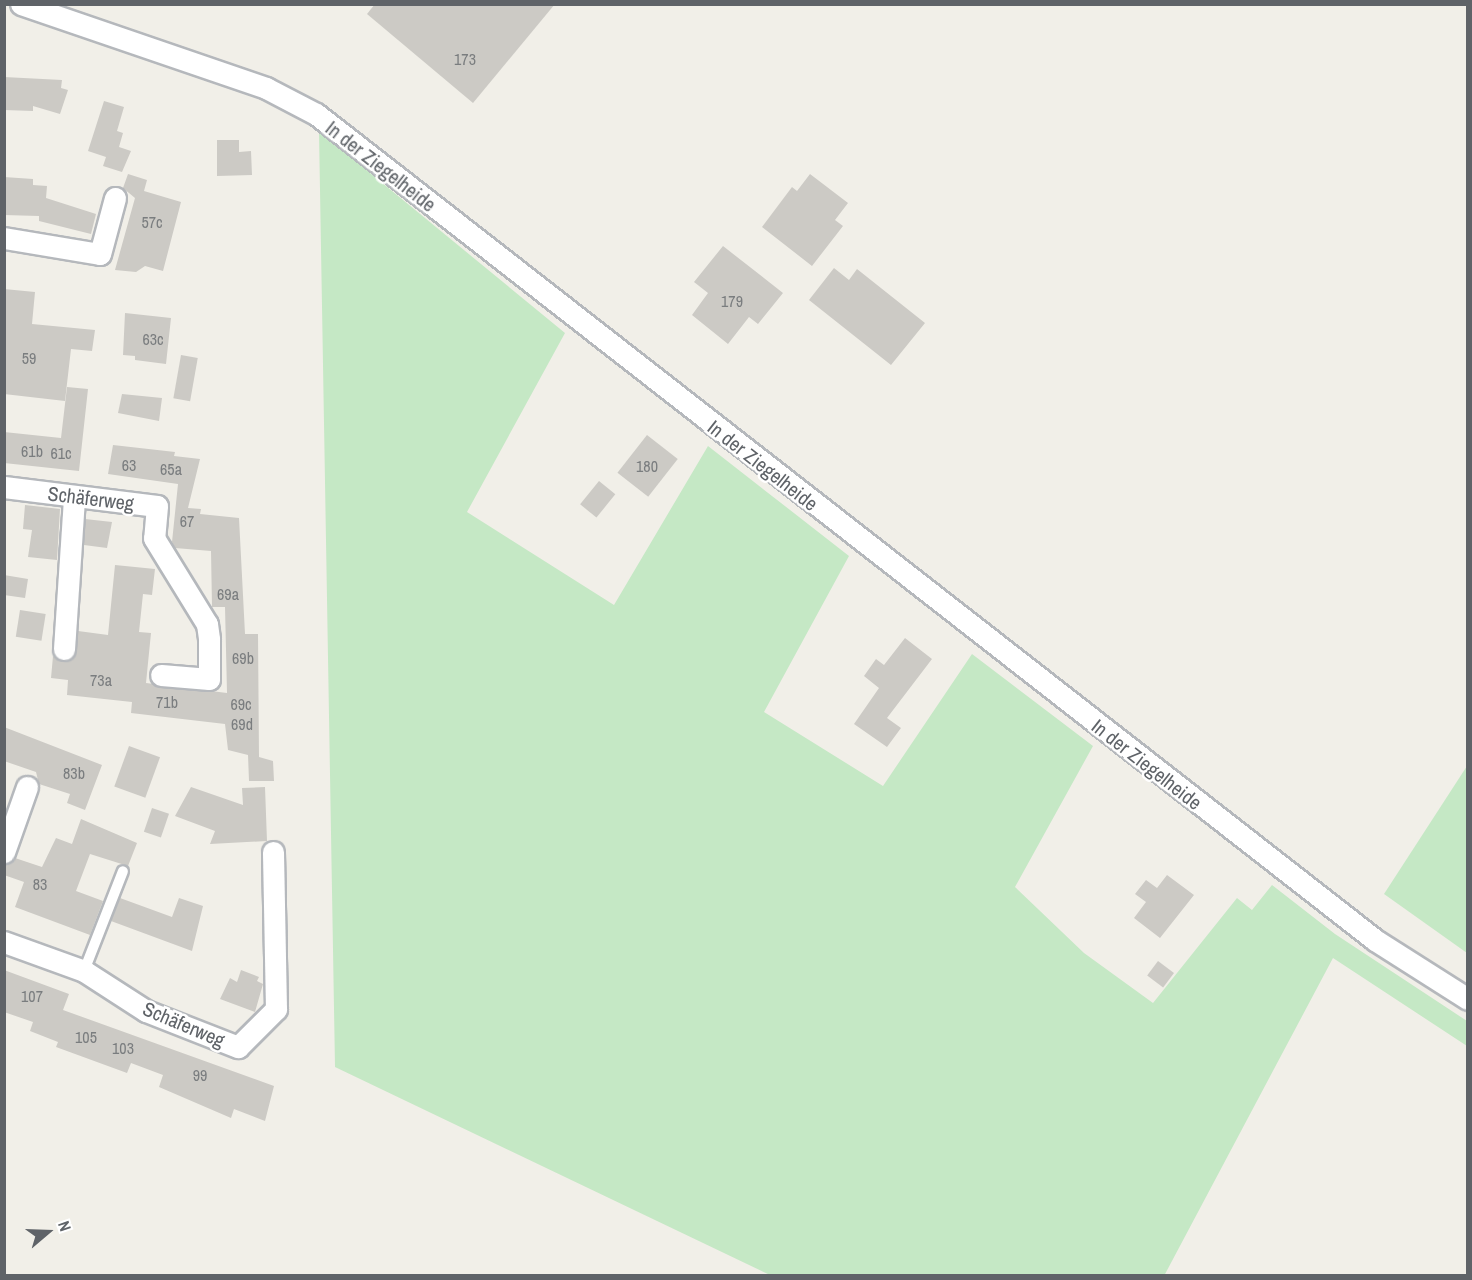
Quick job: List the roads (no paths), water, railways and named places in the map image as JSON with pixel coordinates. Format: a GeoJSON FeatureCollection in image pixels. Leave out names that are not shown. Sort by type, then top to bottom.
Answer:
{"type":"FeatureCollection","features":[{"type":"Feature","properties":{"kind":"street","name":"In der Ziegelheide"},"geometry":{"type":"LineString","coordinates":[[21,4],[266,88],[316,114],[1375,940],[1467,999]]}},
{"type":"Feature","properties":{"kind":"street"},"geometry":{"type":"LineString","coordinates":[[4,238],[100,254],[115,198]]}},
{"type":"Feature","properties":{"kind":"street","name":"Schäferweg"},"geometry":{"type":"LineString","coordinates":[[4,488],[157,506],[154,538],[207,624],[209,679],[161,675]]}},
{"type":"Feature","properties":{"kind":"street"},"geometry":{"type":"LineString","coordinates":[[64,649],[74,497]]}},
{"type":"Feature","properties":{"kind":"street"},"geometry":{"type":"LineString","coordinates":[[4,852],[27,787]]}},
{"type":"Feature","properties":{"kind":"street","name":"Schäferweg"},"geometry":{"type":"LineString","coordinates":[[4,942],[84,971],[146,1011],[238,1047],[276,1009],[273,852]]}},
{"type":"Feature","properties":{"kind":"lane"},"geometry":{"type":"LineString","coordinates":[[84,971],[123,871]]}}]}
